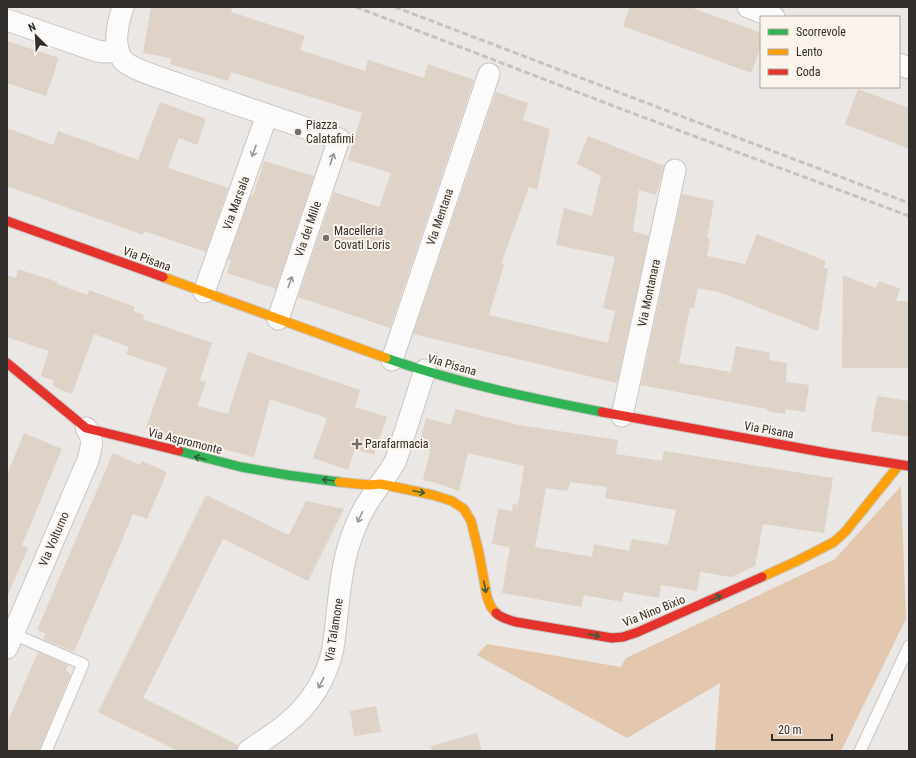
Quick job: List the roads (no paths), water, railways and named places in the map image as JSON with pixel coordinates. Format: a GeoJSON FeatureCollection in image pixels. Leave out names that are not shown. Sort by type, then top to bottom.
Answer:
{"type":"FeatureCollection","features":[{"type":"Feature","properties":{"kind":"street"},"geometry":{"type":"LineString","coordinates":[[123,7],[117,35],[117,46],[118,51],[124,61],[130,66],[267,114]]}},
{"type":"Feature","properties":{"kind":"street"},"geometry":{"type":"LineString","coordinates":[[748,7],[771,16]]}},
{"type":"Feature","properties":{"kind":"street"},"geometry":{"type":"LineString","coordinates":[[7,20],[97,50],[105,52],[118,51]]}},
{"type":"Feature","properties":{"kind":"street","name":"Via Mentana"},"geometry":{"type":"LineString","coordinates":[[392,360],[489,74]]}},
{"type":"Feature","properties":{"kind":"street","name":"Via dei Mille"},"geometry":{"type":"LineString","coordinates":[[267,114],[339,139],[278,319]]}},
{"type":"Feature","properties":{"kind":"street","name":"Via Marsala"},"geometry":{"type":"LineString","coordinates":[[204,292],[267,114]]}},
{"type":"Feature","properties":{"kind":"street","name":"Via Montanara"},"geometry":{"type":"LineString","coordinates":[[622,416],[675,170]]}},
{"type":"Feature","properties":{"kind":"street","name":"Via Pisana"},"geometry":{"type":"LineString","coordinates":[[7,221],[392,360],[425,370],[508,392],[622,416],[909,466]]}},
{"type":"Feature","properties":{"kind":"street","name":"Via Aspromonte"},"geometry":{"type":"LineString","coordinates":[[7,363],[86,428],[194,456],[264,472],[360,484],[381,484]]}},
{"type":"Feature","properties":{"kind":"street","name":"Via Talamone"},"geometry":{"type":"LineString","coordinates":[[248,751],[295,717],[314,695],[323,679],[333,648],[342,574],[354,528],[372,495],[381,484],[399,454],[425,370]]}},
{"type":"Feature","properties":{"kind":"street","name":"Via Volturno"},"geometry":{"type":"LineString","coordinates":[[10,641],[88,460],[92,441],[91,435],[86,428]]}},
{"type":"Feature","properties":{"kind":"street","name":"Via Nino Bixio"},"geometry":{"type":"LineString","coordinates":[[381,484],[444,498],[452,501],[464,509],[471,521],[487,597],[491,607],[498,615],[516,622],[608,637],[623,637],[664,621],[795,562],[834,542],[845,532],[899,465]]}},
{"type":"Feature","properties":{"kind":"lane"},"geometry":{"type":"LineString","coordinates":[[10,641],[83,664],[46,751]]}},
{"type":"Feature","properties":{"kind":"lane"},"geometry":{"type":"LineString","coordinates":[[860,751],[909,646]]}},
{"type":"Feature","properties":{"kind":"railway"},"geometry":{"type":"LineString","coordinates":[[356,7],[624,110],[909,216]]}},
{"type":"Feature","properties":{"kind":"railway"},"geometry":{"type":"LineString","coordinates":[[395,7],[909,203]]}},
{"type":"Feature","properties":{"kind":"place","name":"Piazza Calatafimi"},"geometry":{"type":"Point","coordinates":[298,132]}},
{"type":"Feature","properties":{"kind":"place","name":"Macelleria Covati Loris"},"geometry":{"type":"Point","coordinates":[326,238]}},
{"type":"Feature","properties":{"kind":"place","name":"Parafarmacia"},"geometry":{"type":"Point","coordinates":[357,444]}}]}
